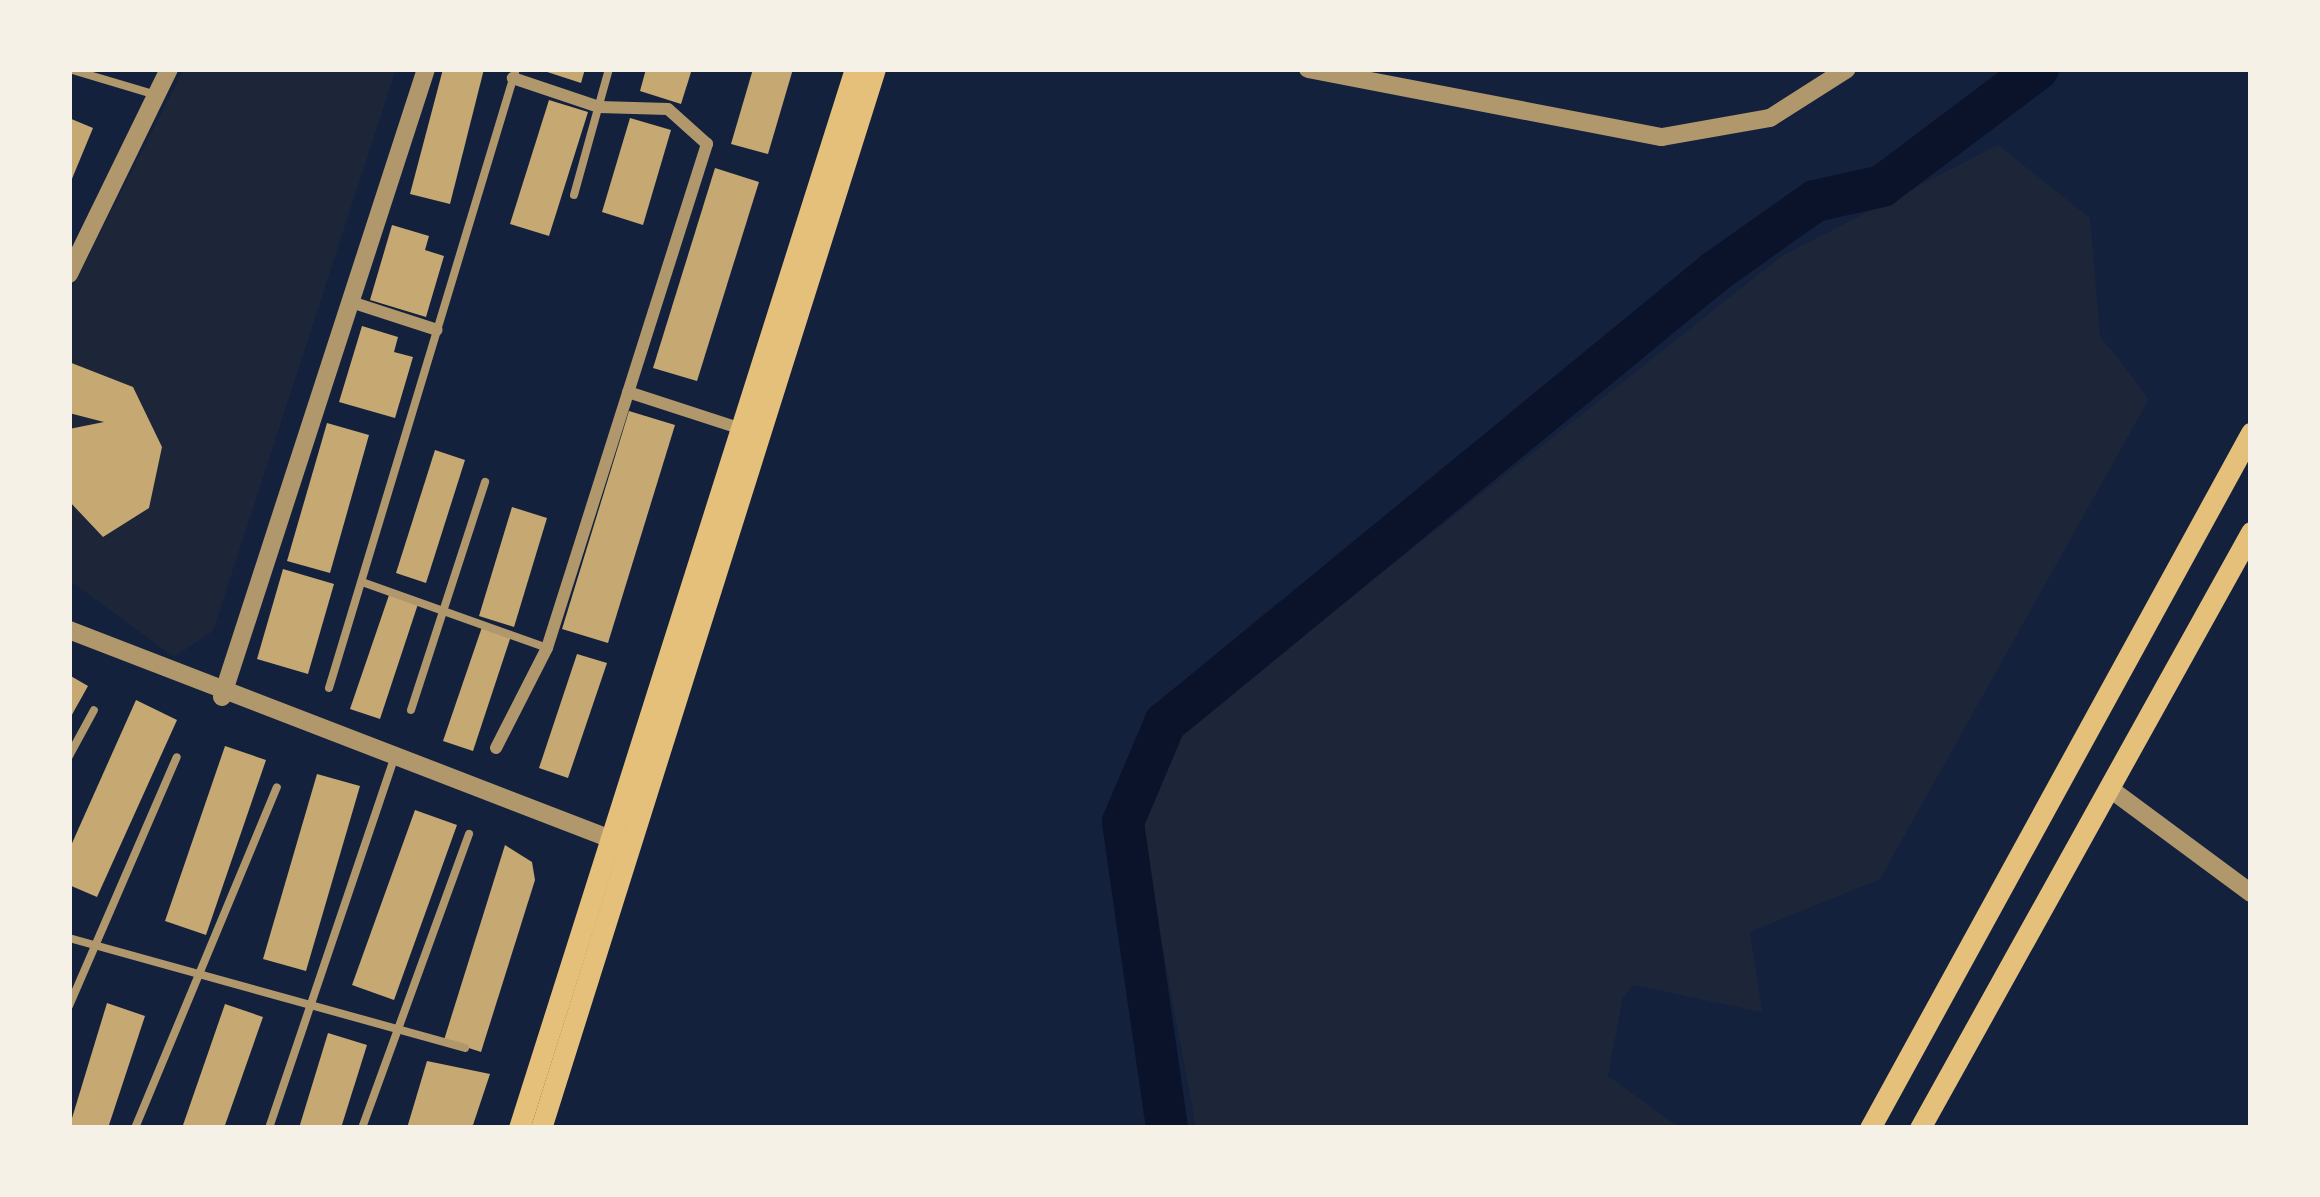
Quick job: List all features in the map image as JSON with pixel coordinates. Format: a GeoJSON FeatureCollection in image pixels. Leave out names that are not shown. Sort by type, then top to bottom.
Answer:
{"type":"FeatureCollection","features":[{"type":"Feature","properties":{"kind":"main road"},"geometry":{"type":"LineString","coordinates":[[753,432],[855,69]]}},
{"type":"Feature","properties":{"kind":"main road"},"geometry":{"type":"LineString","coordinates":[[520,1128],[621,843],[875,69]]}},
{"type":"Feature","properties":{"kind":"main road"},"geometry":{"type":"LineString","coordinates":[[1870,1128],[2251,433]]}},
{"type":"Feature","properties":{"kind":"main road"},"geometry":{"type":"LineString","coordinates":[[1921,1128],[2251,532]]}},
{"type":"Feature","properties":{"kind":"main road"},"geometry":{"type":"LineString","coordinates":[[541,1128],[621,843]]}},
{"type":"Feature","properties":{"kind":"street"},"geometry":{"type":"LineString","coordinates":[[69,274],[160,96],[169,69]]}},
{"type":"Feature","properties":{"kind":"street"},"geometry":{"type":"LineString","coordinates":[[221,697],[426,69]]}},
{"type":"Feature","properties":{"kind":"street"},"geometry":{"type":"LineString","coordinates":[[1308,69],[1662,137],[1770,118],[1846,69]]}},
{"type":"Feature","properties":{"kind":"street"},"geometry":{"type":"LineString","coordinates":[[496,748],[547,648],[707,144],[680,113],[599,107],[514,74]]}},
{"type":"Feature","properties":{"kind":"street"},"geometry":{"type":"LineString","coordinates":[[351,302],[437,330]]}},
{"type":"Feature","properties":{"kind":"street"},"geometry":{"type":"LineString","coordinates":[[628,392],[753,432]]}},
{"type":"Feature","properties":{"kind":"street"},"geometry":{"type":"LineString","coordinates":[[69,630],[221,697],[621,843]]}},
{"type":"Feature","properties":{"kind":"street"},"geometry":{"type":"LineString","coordinates":[[2109,788],[2251,893]]}},
{"type":"Feature","properties":{"kind":"lane"},"geometry":{"type":"LineString","coordinates":[[69,69],[160,96]]}},
{"type":"Feature","properties":{"kind":"lane"},"geometry":{"type":"LineString","coordinates":[[574,195],[609,69]]}},
{"type":"Feature","properties":{"kind":"lane"},"geometry":{"type":"LineString","coordinates":[[329,688],[514,74]]}},
{"type":"Feature","properties":{"kind":"lane"},"geometry":{"type":"LineString","coordinates":[[411,710],[484,482]]}},
{"type":"Feature","properties":{"kind":"lane"},"geometry":{"type":"LineString","coordinates":[[362,581],[547,648]]}},
{"type":"Feature","properties":{"kind":"lane"},"geometry":{"type":"LineString","coordinates":[[69,756],[94,710]]}},
{"type":"Feature","properties":{"kind":"lane"},"geometry":{"type":"LineString","coordinates":[[69,1006],[177,757]]}},
{"type":"Feature","properties":{"kind":"lane"},"geometry":{"type":"LineString","coordinates":[[269,1128],[393,761]]}},
{"type":"Feature","properties":{"kind":"lane"},"geometry":{"type":"LineString","coordinates":[[136,1128],[194,978],[277,787]]}},
{"type":"Feature","properties":{"kind":"lane"},"geometry":{"type":"LineString","coordinates":[[362,1128],[469,834]]}},
{"type":"Feature","properties":{"kind":"lane"},"geometry":{"type":"LineString","coordinates":[[69,938],[194,978],[465,1048]]}},
{"type":"Feature","properties":{"kind":"shaded area"},"geometry":{"type":"Polygon","coordinates":[[[184,69],[396,69],[213,631],[174,657],[69,580],[69,294],[184,69]]]}},
{"type":"Feature","properties":{"kind":"shaded area"},"geometry":{"type":"Polygon","coordinates":[[[1998,145],[2090,218],[2100,336],[2149,399],[1880,879],[1750,932],[1762,1012],[1634,985],[1623,997],[1608,1076],[1680,1128],[1196,1128],[1140,824],[1173,738],[1782,256],[1998,145]]]}},
{"type":"Feature","properties":{"kind":"building"},"geometry":{"type":"Polygon","coordinates":[[[443,69],[484,69],[450,204],[410,194],[443,69]]]}},
{"type":"Feature","properties":{"kind":"building"},"geometry":{"type":"Polygon","coordinates":[[[538,69],[585,69],[581,83],[538,69]]]}},
{"type":"Feature","properties":{"kind":"building"},"geometry":{"type":"Polygon","coordinates":[[[646,69],[692,69],[681,104],[640,91],[646,69]]]}},
{"type":"Feature","properties":{"kind":"building"},"geometry":{"type":"Polygon","coordinates":[[[753,69],[793,69],[768,154],[731,144],[753,69]]]}},
{"type":"Feature","properties":{"kind":"building"},"geometry":{"type":"Polygon","coordinates":[[[549,100],[588,112],[549,236],[510,224],[549,100]]]}},
{"type":"Feature","properties":{"kind":"building"},"geometry":{"type":"Polygon","coordinates":[[[69,118],[93,128],[69,186],[69,118]]]}},
{"type":"Feature","properties":{"kind":"building"},"geometry":{"type":"Polygon","coordinates":[[[630,118],[671,130],[643,225],[602,212],[630,118]]]}},
{"type":"Feature","properties":{"kind":"building"},"geometry":{"type":"Polygon","coordinates":[[[715,168],[759,182],[697,381],[653,368],[715,168]]]}},
{"type":"Feature","properties":{"kind":"building"},"geometry":{"type":"Polygon","coordinates":[[[392,225],[429,236],[425,250],[444,256],[426,317],[370,300],[392,225]]]}},
{"type":"Feature","properties":{"kind":"building"},"geometry":{"type":"Polygon","coordinates":[[[362,326],[398,337],[394,352],[413,357],[395,418],[339,402],[362,326]]]}},
{"type":"Feature","properties":{"kind":"building"},"geometry":{"type":"Polygon","coordinates":[[[69,362],[133,387],[162,447],[149,508],[103,537],[69,501],[69,429],[104,422],[69,413],[69,362]]]}},
{"type":"Feature","properties":{"kind":"building"},"geometry":{"type":"Polygon","coordinates":[[[629,411],[675,425],[608,643],[562,629],[629,411]]]}},
{"type":"Feature","properties":{"kind":"building"},"geometry":{"type":"Polygon","coordinates":[[[327,423],[369,435],[330,573],[287,561],[327,423]]]}},
{"type":"Feature","properties":{"kind":"building"},"geometry":{"type":"Polygon","coordinates":[[[435,450],[465,460],[426,583],[396,573],[435,450]]]}},
{"type":"Feature","properties":{"kind":"building"},"geometry":{"type":"Polygon","coordinates":[[[512,507],[547,518],[514,627],[479,616],[512,507]]]}},
{"type":"Feature","properties":{"kind":"building"},"geometry":{"type":"Polygon","coordinates":[[[283,569],[334,584],[308,674],[257,659],[283,569]]]}},
{"type":"Feature","properties":{"kind":"building"},"geometry":{"type":"Polygon","coordinates":[[[389,595],[418,604],[380,719],[350,709],[389,595]]]}},
{"type":"Feature","properties":{"kind":"building"},"geometry":{"type":"Polygon","coordinates":[[[482,627],[511,636],[473,751],[443,741],[482,627]]]}},
{"type":"Feature","properties":{"kind":"building"},"geometry":{"type":"Polygon","coordinates":[[[577,654],[607,663],[568,778],[539,768],[577,654]]]}},
{"type":"Feature","properties":{"kind":"building"},"geometry":{"type":"Polygon","coordinates":[[[69,675],[88,686],[69,720],[69,675]]]}},
{"type":"Feature","properties":{"kind":"building"},"geometry":{"type":"Polygon","coordinates":[[[136,700],[177,720],[97,897],[69,885],[69,850],[136,700]]]}},
{"type":"Feature","properties":{"kind":"building"},"geometry":{"type":"Polygon","coordinates":[[[225,746],[266,760],[206,935],[165,921],[225,746]]]}},
{"type":"Feature","properties":{"kind":"building"},"geometry":{"type":"Polygon","coordinates":[[[317,774],[360,786],[306,971],[263,959],[317,774]]]}},
{"type":"Feature","properties":{"kind":"building"},"geometry":{"type":"Polygon","coordinates":[[[415,810],[457,825],[394,1000],[352,985],[415,810]]]}},
{"type":"Feature","properties":{"kind":"building"},"geometry":{"type":"Polygon","coordinates":[[[505,845],[532,862],[535,880],[481,1052],[444,1040],[505,845]]]}},
{"type":"Feature","properties":{"kind":"building"},"geometry":{"type":"Polygon","coordinates":[[[107,1003],[145,1016],[108,1128],[69,1128],[107,1003]]]}},
{"type":"Feature","properties":{"kind":"building"},"geometry":{"type":"Polygon","coordinates":[[[225,1004],[263,1017],[224,1128],[182,1128],[225,1004]]]}},
{"type":"Feature","properties":{"kind":"building"},"geometry":{"type":"Polygon","coordinates":[[[328,1033],[367,1045],[341,1128],[299,1128],[328,1033]]]}},
{"type":"Feature","properties":{"kind":"building"},"geometry":{"type":"Polygon","coordinates":[[[427,1061],[490,1074],[472,1128],[407,1128],[427,1061]]]}},
{"type":"Feature","properties":{"kind":"waterway"},"geometry":{"type":"LineString","coordinates":[[1167,1128],[1123,822],[1165,723],[1716,271],[1815,201],[1882,186],[2038,69]]}}]}
